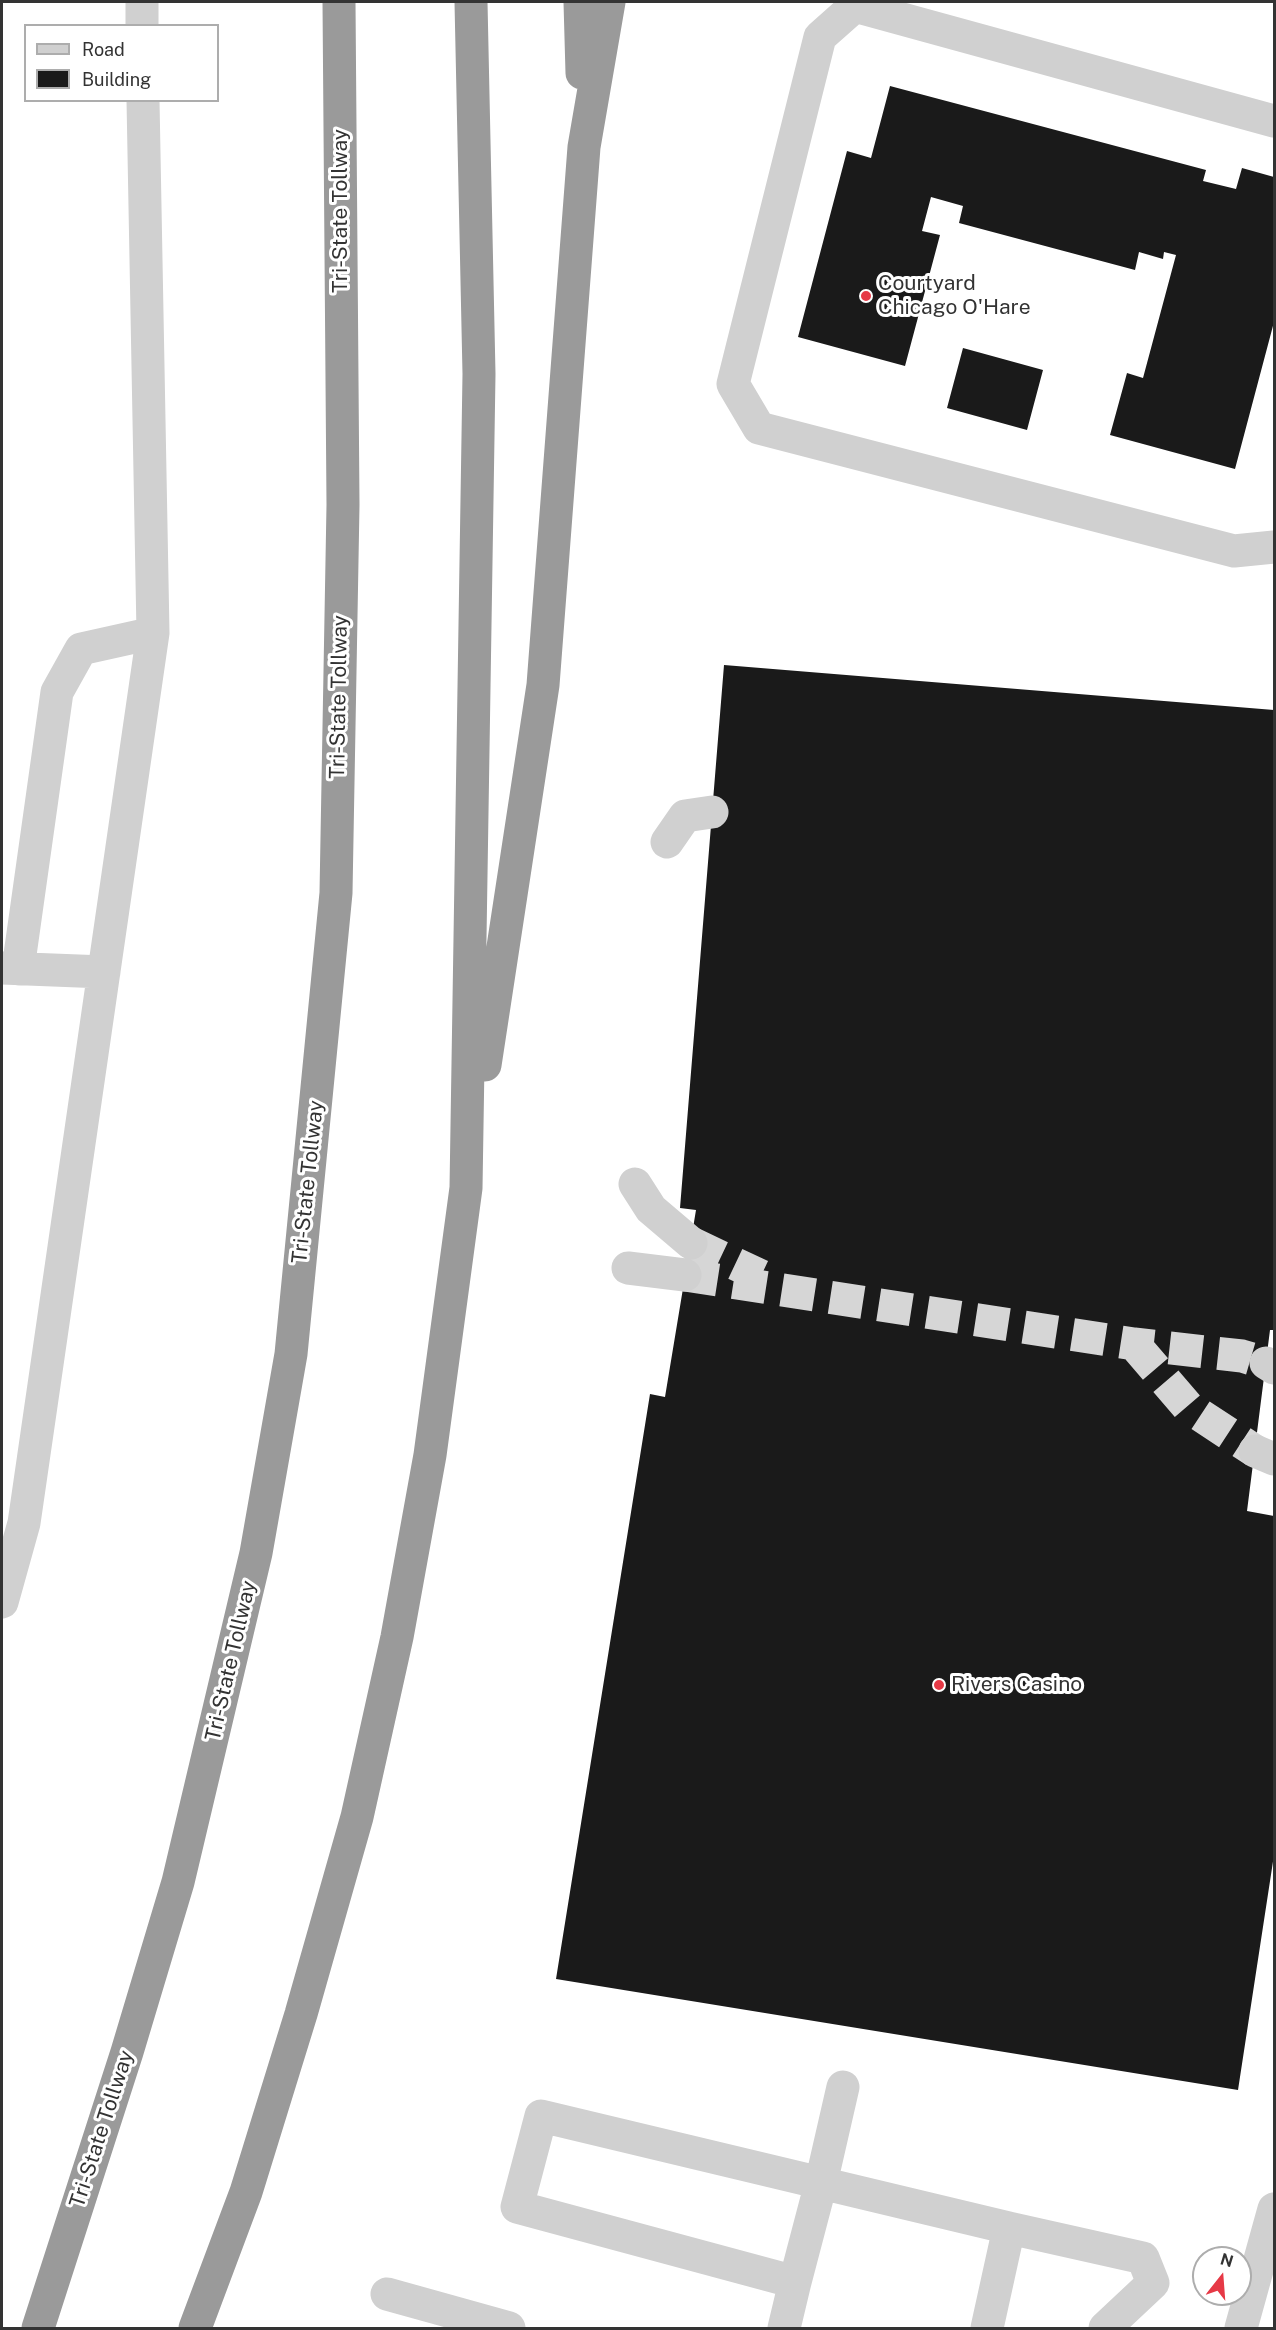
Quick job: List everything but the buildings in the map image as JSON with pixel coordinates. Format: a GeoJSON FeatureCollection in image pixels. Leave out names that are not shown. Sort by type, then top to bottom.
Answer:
{"type":"FeatureCollection","features":[{"type":"Feature","properties":{"kind":"highway","name":"Tri-State Tollway"},"geometry":{"type":"LineString","coordinates":[[38,2328],[178,1882],[256,1553],[291,1354],[336,893],[343,505],[339,2]]}},
{"type":"Feature","properties":{"kind":"highway"},"geometry":{"type":"LineString","coordinates":[[466,1188],[479,374],[471,2]]}},
{"type":"Feature","properties":{"kind":"highway"},"geometry":{"type":"LineString","coordinates":[[580,2],[584,147]]}},
{"type":"Feature","properties":{"kind":"highway"},"geometry":{"type":"LineString","coordinates":[[195,2328],[246,2192],[301,2014],[357,1817],[397,1637],[430,1455],[466,1188],[543,685],[584,147],[609,2]]}},
{"type":"Feature","properties":{"kind":"lane"},"geometry":{"type":"LineString","coordinates":[[142,2],[142,24]]}},
{"type":"Feature","properties":{"kind":"lane"},"geometry":{"type":"LineString","coordinates":[[1275,121],[855,6],[820,37],[733,384],[759,428],[1234,551],[1275,547]]}},
{"type":"Feature","properties":{"kind":"lane"},"geometry":{"type":"LineString","coordinates":[[2,1602],[24,1523],[153,633],[144,102]]}},
{"type":"Feature","properties":{"kind":"lane"},"geometry":{"type":"LineString","coordinates":[[104,972],[10,968],[57,692],[81,649],[153,633]]}},
{"type":"Feature","properties":{"kind":"lane"},"geometry":{"type":"LineString","coordinates":[[667,842],[685,816],[712,812]]}},
{"type":"Feature","properties":{"kind":"lane"},"geometry":{"type":"LineString","coordinates":[[635,1184],[651,1209],[691,1243]]}},
{"type":"Feature","properties":{"kind":"lane"},"geometry":{"type":"LineString","coordinates":[[628,1268],[685,1275]]}},
{"type":"Feature","properties":{"kind":"lane"},"geometry":{"type":"LineString","coordinates":[[784,2328],[843,2087]]}},
{"type":"Feature","properties":{"kind":"lane"},"geometry":{"type":"LineString","coordinates":[[795,2282],[518,2207],[542,2116],[1143,2259],[1153,2283],[1106,2328]]}},
{"type":"Feature","properties":{"kind":"lane"},"geometry":{"type":"LineString","coordinates":[[1241,2328],[1275,2209]]}},
{"type":"Feature","properties":{"kind":"lane"},"geometry":{"type":"LineString","coordinates":[[987,2328],[1010,2228]]}},
{"type":"Feature","properties":{"kind":"lane"},"geometry":{"type":"LineString","coordinates":[[387,2294],[509,2328]]}},
{"type":"Feature","properties":{"kind":"tunnel"},"geometry":{"type":"LineString","coordinates":[[691,1243],[761,1276]]}},
{"type":"Feature","properties":{"kind":"tunnel"},"geometry":{"type":"LineString","coordinates":[[685,1275],[1134,1344],[1242,1356],[1266,1363]]}},
{"type":"Feature","properties":{"kind":"tunnel"},"geometry":{"type":"LineString","coordinates":[[1134,1344],[1188,1407],[1255,1451]]}},
{"type":"Feature","properties":{"kind":"place","name":"Courtyard Chicago O'Hare"},"geometry":{"type":"Point","coordinates":[866,296]}},
{"type":"Feature","properties":{"kind":"place","name":"Rivers Casino"},"geometry":{"type":"Point","coordinates":[939,1685]}}]}
